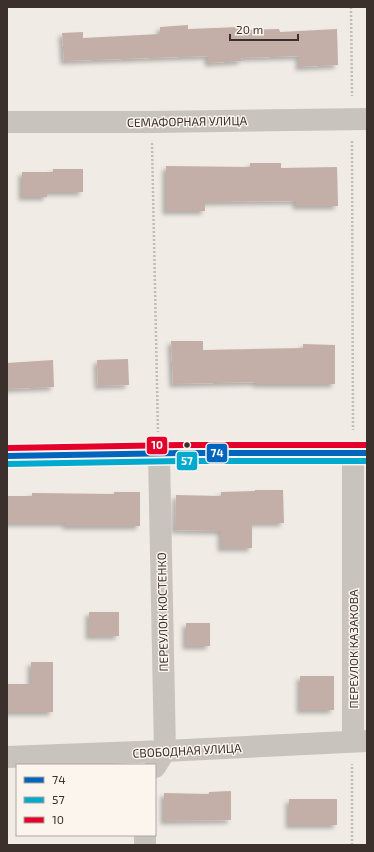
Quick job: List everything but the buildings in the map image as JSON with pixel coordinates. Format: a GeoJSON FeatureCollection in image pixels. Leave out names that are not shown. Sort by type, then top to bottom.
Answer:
{"type":"FeatureCollection","features":[{"type":"Feature","properties":{"kind":"main road"},"geometry":{"type":"LineString","coordinates":[[7,456],[360,453]]}},
{"type":"Feature","properties":{"kind":"street","name":"СЕМАФОРНАЯ УЛИЦА"},"geometry":{"type":"LineString","coordinates":[[7,122],[151,122],[359,119]]}},
{"type":"Feature","properties":{"kind":"street","name":"ПЕРЕУЛОК КАЗАКОВА"},"geometry":{"type":"LineString","coordinates":[[360,453],[360,741]]}},
{"type":"Feature","properties":{"kind":"street","name":"ПЕРЕУЛОК КОСТЕНКО"},"geometry":{"type":"LineString","coordinates":[[158,455],[160,759]]}},
{"type":"Feature","properties":{"kind":"street","name":"СВОБОДНАЯ УЛИЦА"},"geometry":{"type":"LineString","coordinates":[[7,757],[160,759],[360,741]]}},
{"type":"Feature","properties":{"kind":"path"},"geometry":{"type":"LineString","coordinates":[[351,7],[359,119],[360,453]]}},
{"type":"Feature","properties":{"kind":"path"},"geometry":{"type":"LineString","coordinates":[[151,122],[158,455]]}},
{"type":"Feature","properties":{"kind":"path"},"geometry":{"type":"LineString","coordinates":[[352,845],[360,741]]}},
{"type":"Feature","properties":{"kind":"transit line","name":"10"},"geometry":{"type":"LineString","coordinates":[[7,448],[181,445],[367,445]]}},
{"type":"Feature","properties":{"kind":"transit line","name":"74"},"geometry":{"type":"LineString","coordinates":[[7,456],[181,453],[367,453]]}},
{"type":"Feature","properties":{"kind":"transit line","name":"57"},"geometry":{"type":"LineString","coordinates":[[7,464],[181,461],[367,461]]}}]}
